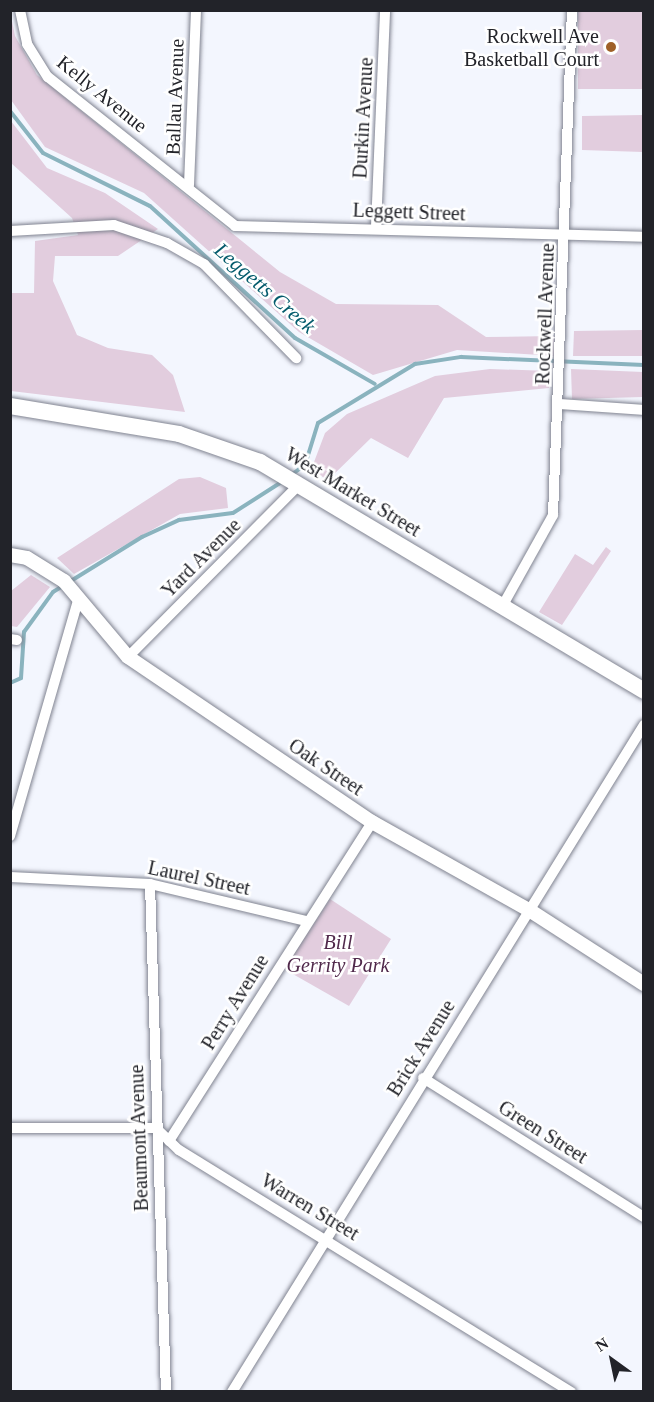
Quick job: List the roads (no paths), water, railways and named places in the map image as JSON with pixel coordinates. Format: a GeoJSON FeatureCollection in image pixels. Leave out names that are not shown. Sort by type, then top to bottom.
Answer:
{"type":"FeatureCollection","features":[{"type":"Feature","properties":{"kind":"main road","name":"West Market Street"},"geometry":{"type":"LineString","coordinates":[[10,406],[179,434],[228,448],[299,485],[644,691]]}},
{"type":"Feature","properties":{"kind":"street","name":"Kelly Avenue"},"geometry":{"type":"LineString","coordinates":[[20,10],[27,44],[48,77],[189,185]]}},
{"type":"Feature","properties":{"kind":"street","name":"Ballau Avenue"},"geometry":{"type":"LineString","coordinates":[[189,185],[196,10]]}},
{"type":"Feature","properties":{"kind":"street","name":"Durkin Avenue"},"geometry":{"type":"LineString","coordinates":[[376,227],[385,10]]}},
{"type":"Feature","properties":{"kind":"street","name":"Rockwell Avenue"},"geometry":{"type":"LineString","coordinates":[[503,605],[554,515],[561,404],[572,10]]}},
{"type":"Feature","properties":{"kind":"street","name":"Leggett Street"},"geometry":{"type":"LineString","coordinates":[[189,185],[235,226],[376,227],[566,236],[644,237]]}},
{"type":"Feature","properties":{"kind":"street"},"geometry":{"type":"LineString","coordinates":[[10,231],[114,225],[167,243],[204,264],[296,358]]}},
{"type":"Feature","properties":{"kind":"street"},"geometry":{"type":"LineString","coordinates":[[561,404],[644,410]]}},
{"type":"Feature","properties":{"kind":"street","name":"Yard Avenue"},"geometry":{"type":"LineString","coordinates":[[128,657],[299,485]]}},
{"type":"Feature","properties":{"kind":"street","name":"Oak Street"},"geometry":{"type":"LineString","coordinates":[[10,555],[27,558],[64,581],[128,657],[372,822],[529,910],[644,984]]}},
{"type":"Feature","properties":{"kind":"street"},"geometry":{"type":"LineString","coordinates":[[10,837],[79,597]]}},
{"type":"Feature","properties":{"kind":"street","name":"Brick Avenue"},"geometry":{"type":"LineString","coordinates":[[232,1392],[329,1237],[423,1078],[644,725]]}},
{"type":"Feature","properties":{"kind":"street","name":"Perry Avenue"},"geometry":{"type":"LineString","coordinates":[[169,1141],[372,822]]}},
{"type":"Feature","properties":{"kind":"street","name":"Laurel Street"},"geometry":{"type":"LineString","coordinates":[[10,877],[150,884],[307,921]]}},
{"type":"Feature","properties":{"kind":"street","name":"Beaumont Avenue"},"geometry":{"type":"LineString","coordinates":[[150,884],[166,1392]]}},
{"type":"Feature","properties":{"kind":"street","name":"Green Street"},"geometry":{"type":"LineString","coordinates":[[423,1078],[644,1217]]}},
{"type":"Feature","properties":{"kind":"street"},"geometry":{"type":"LineString","coordinates":[[10,1128],[156,1128]]}},
{"type":"Feature","properties":{"kind":"street","name":"Warren Street"},"geometry":{"type":"LineString","coordinates":[[156,1128],[169,1141],[329,1237],[572,1392]]}},
{"type":"Feature","properties":{"kind":"waterway","name":"Leggetts Creek"},"geometry":{"type":"LineString","coordinates":[[10,111],[43,153],[150,206],[295,338],[375,384]]}},
{"type":"Feature","properties":{"kind":"waterway","name":"Leggetts Creek"},"geometry":{"type":"LineString","coordinates":[[291,475],[305,465],[318,423],[415,364],[461,357],[644,365]]}},
{"type":"Feature","properties":{"kind":"waterway"},"geometry":{"type":"LineString","coordinates":[[10,683],[21,678],[24,632],[53,592],[142,537],[179,520],[233,513],[283,481]]}},
{"type":"Feature","properties":{"kind":"place","name":"Rockwell Ave Basketball Court"},"geometry":{"type":"Point","coordinates":[611,47]}},
{"type":"Feature","properties":{"kind":"park label","name":"Bill Gerrity Park"},"geometry":{"type":"Point","coordinates":[338,954]}}]}
